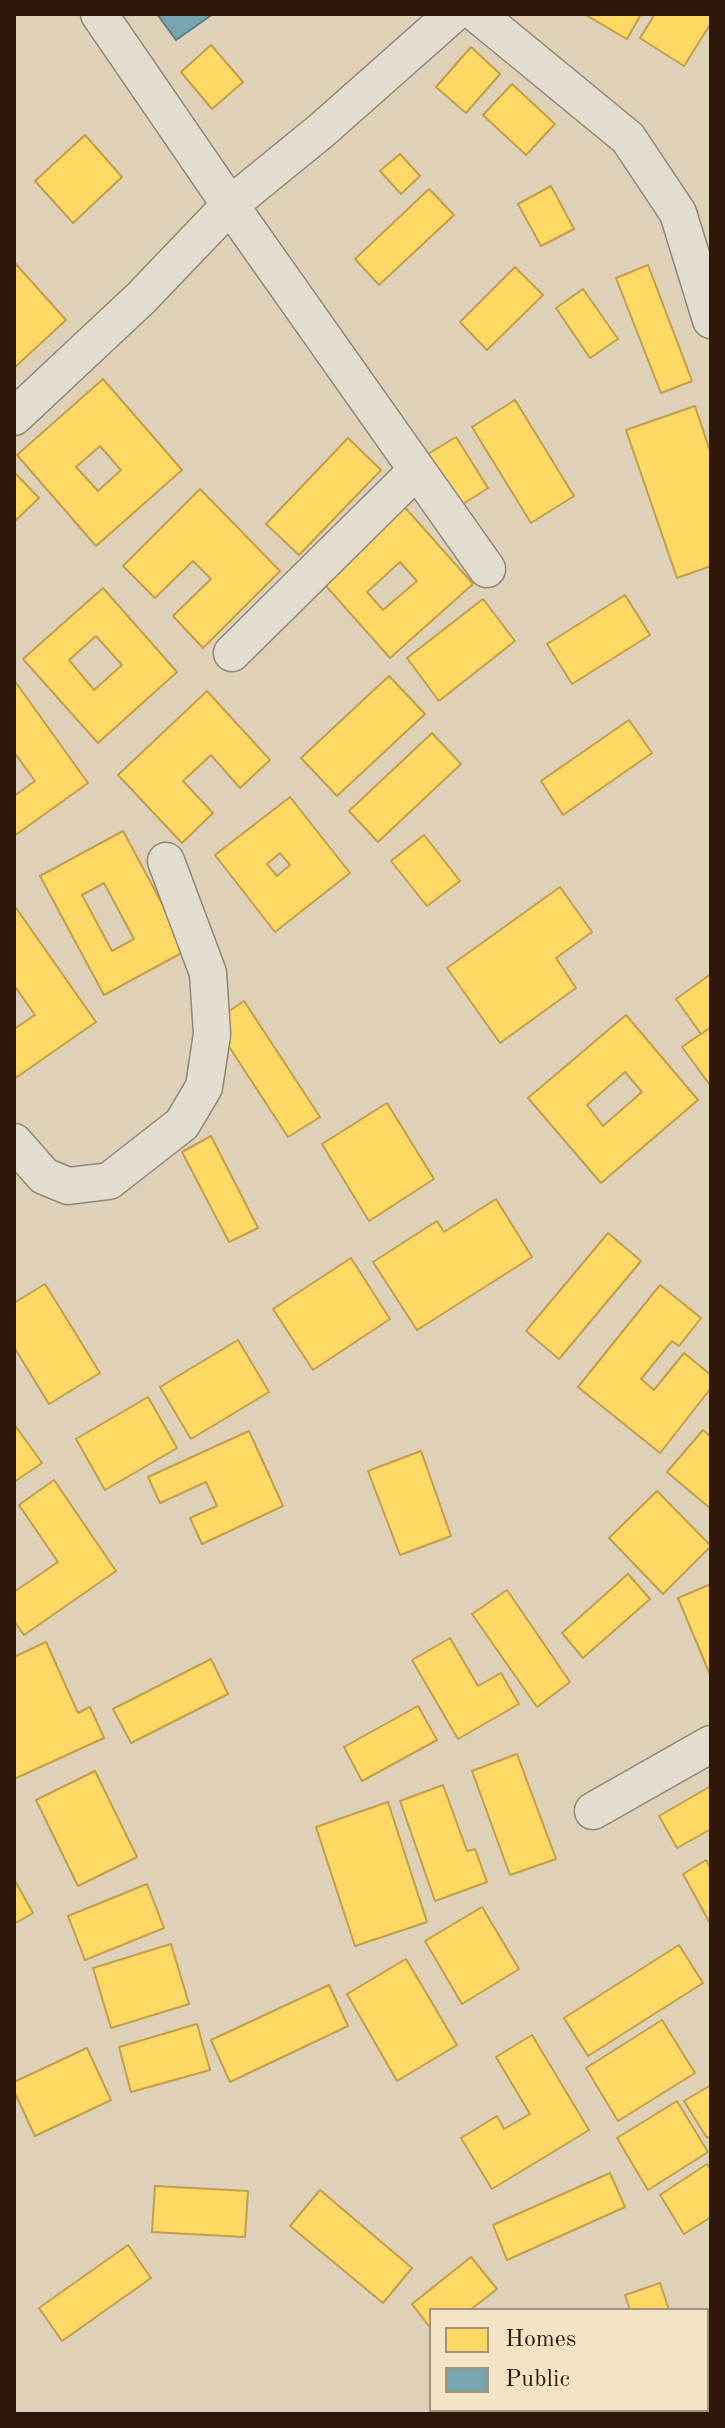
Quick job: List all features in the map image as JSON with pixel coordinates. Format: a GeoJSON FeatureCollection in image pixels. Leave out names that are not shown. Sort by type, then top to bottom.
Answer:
{"type":"FeatureCollection","features":[{"type":"Feature","properties":{"kind":"street"},"geometry":{"type":"LineString","coordinates":[[99,14],[487,569]]}},
{"type":"Feature","properties":{"kind":"street"},"geometry":{"type":"LineString","coordinates":[[14,417],[141,298],[230,205],[322,130],[453,14]]}},
{"type":"Feature","properties":{"kind":"street"},"geometry":{"type":"LineString","coordinates":[[477,14],[628,138],[678,213],[711,320]]}},
{"type":"Feature","properties":{"kind":"street"},"geometry":{"type":"LineString","coordinates":[[232,653],[417,470]]}},
{"type":"Feature","properties":{"kind":"street"},"geometry":{"type":"LineString","coordinates":[[14,1142],[44,1176],[68,1186],[109,1181],[182,1124],[204,1087],[212,1034],[208,973],[166,861]]}},
{"type":"Feature","properties":{"kind":"street"},"geometry":{"type":"LineString","coordinates":[[593,1811],[711,1744]]}},
{"type":"Feature","properties":{"kind":"building: Homes"},"geometry":{"type":"Polygon","coordinates":[[[584,14],[641,14],[627,39],[584,14]]]}},
{"type":"Feature","properties":{"kind":"building: Homes"},"geometry":{"type":"Polygon","coordinates":[[[655,14],[711,14],[711,23],[684,66],[640,38],[655,14]]]}},
{"type":"Feature","properties":{"kind":"building: Homes"},"geometry":{"type":"Polygon","coordinates":[[[211,45],[243,82],[212,109],[181,72],[211,45]]]}},
{"type":"Feature","properties":{"kind":"building: Homes"},"geometry":{"type":"Polygon","coordinates":[[[471,47],[500,74],[466,113],[436,87],[471,47]]]}},
{"type":"Feature","properties":{"kind":"building: Homes"},"geometry":{"type":"Polygon","coordinates":[[[512,84],[555,124],[526,155],[483,115],[512,84]]]}},
{"type":"Feature","properties":{"kind":"building: Homes"},"geometry":{"type":"Polygon","coordinates":[[[85,135],[122,177],[73,223],[35,181],[85,135]]]}},
{"type":"Feature","properties":{"kind":"building: Homes"},"geometry":{"type":"Polygon","coordinates":[[[400,154],[420,176],[401,194],[380,171],[400,154]]]}},
{"type":"Feature","properties":{"kind":"building: Homes"},"geometry":{"type":"Polygon","coordinates":[[[551,186],[574,229],[541,246],[518,204],[551,186]]]}},
{"type":"Feature","properties":{"kind":"building: Homes"},"geometry":{"type":"Polygon","coordinates":[[[429,189],[454,215],[379,285],[355,259],[429,189]]]}},
{"type":"Feature","properties":{"kind":"building: Homes"},"geometry":{"type":"Polygon","coordinates":[[[14,262],[66,320],[14,368],[14,262]]]}},
{"type":"Feature","properties":{"kind":"building: Homes"},"geometry":{"type":"Polygon","coordinates":[[[648,265],[692,381],[661,393],[616,278],[648,265]]]}},
{"type":"Feature","properties":{"kind":"building: Homes"},"geometry":{"type":"Polygon","coordinates":[[[515,267],[543,295],[487,350],[460,322],[515,267]]]}},
{"type":"Feature","properties":{"kind":"building: Homes"},"geometry":{"type":"Polygon","coordinates":[[[583,289],[618,339],[590,358],[556,308],[583,289]]]}},
{"type":"Feature","properties":{"kind":"building: Homes"},"geometry":{"type":"Polygon","coordinates":[[[103,379],[182,470],[96,546],[17,455],[103,379]],[[100,446],[76,467],[98,491],[121,470],[100,446]]]}},
{"type":"Feature","properties":{"kind":"building: Homes"},"geometry":{"type":"Polygon","coordinates":[[[515,400],[574,496],[531,523],[472,427],[515,400]]]}},
{"type":"Feature","properties":{"kind":"building: Homes"},"geometry":{"type":"Polygon","coordinates":[[[695,406],[711,454],[711,566],[677,578],[626,430],[695,406]]]}},
{"type":"Feature","properties":{"kind":"building: Homes"},"geometry":{"type":"Polygon","coordinates":[[[456,437],[488,488],[460,506],[428,454],[456,437]]]}},
{"type":"Feature","properties":{"kind":"building: Homes"},"geometry":{"type":"Polygon","coordinates":[[[348,438],[381,470],[299,555],[266,524],[348,438]]]}},
{"type":"Feature","properties":{"kind":"building: Homes"},"geometry":{"type":"Polygon","coordinates":[[[14,472],[39,498],[14,522],[14,472]]]}},
{"type":"Feature","properties":{"kind":"building: Homes"},"geometry":{"type":"Polygon","coordinates":[[[200,489],[280,571],[203,648],[173,616],[211,579],[193,561],[155,598],[123,566],[200,489]]]}},
{"type":"Feature","properties":{"kind":"building: Homes"},"geometry":{"type":"Polygon","coordinates":[[[401,503],[473,584],[390,658],[318,577],[401,503]],[[400,562],[367,592],[383,610],[417,581],[400,562]]]}},
{"type":"Feature","properties":{"kind":"building: Homes"},"geometry":{"type":"Polygon","coordinates":[[[103,588],[177,672],[98,743],[23,659],[103,588]],[[96,636],[69,660],[94,690],[122,665],[96,636]]]}},
{"type":"Feature","properties":{"kind":"building: Homes"},"geometry":{"type":"Polygon","coordinates":[[[625,595],[650,635],[572,684],[547,644],[625,595]]]}},
{"type":"Feature","properties":{"kind":"building: Homes"},"geometry":{"type":"Polygon","coordinates":[[[483,599],[515,641],[439,701],[407,658],[483,599]]]}},
{"type":"Feature","properties":{"kind":"building: Homes"},"geometry":{"type":"Polygon","coordinates":[[[389,676],[425,714],[337,796],[301,758],[389,676]]]}},
{"type":"Feature","properties":{"kind":"building: Homes"},"geometry":{"type":"Polygon","coordinates":[[[14,680],[88,783],[14,836],[14,796],[35,781],[14,752],[14,680]]]}},
{"type":"Feature","properties":{"kind":"building: Homes"},"geometry":{"type":"Polygon","coordinates":[[[207,691],[270,760],[240,788],[211,755],[183,781],[213,813],[182,843],[118,775],[207,691]]]}},
{"type":"Feature","properties":{"kind":"building: Homes"},"geometry":{"type":"Polygon","coordinates":[[[629,720],[652,753],[563,815],[541,781],[629,720]]]}},
{"type":"Feature","properties":{"kind":"building: Homes"},"geometry":{"type":"Polygon","coordinates":[[[432,733],[461,764],[378,842],[349,811],[432,733]]]}},
{"type":"Feature","properties":{"kind":"building: Homes"},"geometry":{"type":"Polygon","coordinates":[[[290,797],[350,873],[275,932],[215,855],[290,797]],[[280,853],[267,864],[277,876],[290,865],[280,853]]]}},
{"type":"Feature","properties":{"kind":"building: Homes"},"geometry":{"type":"Polygon","coordinates":[[[123,831],[187,950],[104,995],[40,876],[123,831]],[[104,883],[82,895],[112,951],[134,939],[104,883]]]}},
{"type":"Feature","properties":{"kind":"building: Homes"},"geometry":{"type":"Polygon","coordinates":[[[424,835],[460,881],[427,906],[391,861],[424,835]]]}},
{"type":"Feature","properties":{"kind":"building: Homes"},"geometry":{"type":"Polygon","coordinates":[[[560,887],[592,932],[556,958],[576,988],[500,1043],[447,968],[560,887]]]}},
{"type":"Feature","properties":{"kind":"building: Homes"},"geometry":{"type":"Polygon","coordinates":[[[16,908],[96,1022],[14,1079],[14,1029],[35,1015],[14,985],[16,908]]]}},
{"type":"Feature","properties":{"kind":"building: Homes"},"geometry":{"type":"Polygon","coordinates":[[[711,974],[711,1027],[701,1034],[676,999],[711,974]]]}},
{"type":"Feature","properties":{"kind":"building: Homes"},"geometry":{"type":"Polygon","coordinates":[[[244,1001],[320,1117],[288,1137],[213,1022],[244,1001]]]}},
{"type":"Feature","properties":{"kind":"building: Homes"},"geometry":{"type":"Polygon","coordinates":[[[626,1015],[698,1100],[601,1183],[528,1098],[626,1015]],[[625,1072],[587,1105],[603,1126],[642,1092],[625,1072]]]}},
{"type":"Feature","properties":{"kind":"building: Homes"},"geometry":{"type":"Polygon","coordinates":[[[711,1027],[711,1084],[710,1085],[682,1047],[711,1027]]]}},
{"type":"Feature","properties":{"kind":"building: Homes"},"geometry":{"type":"Polygon","coordinates":[[[387,1103],[434,1179],[369,1221],[322,1144],[387,1103]]]}},
{"type":"Feature","properties":{"kind":"building: Homes"},"geometry":{"type":"Polygon","coordinates":[[[211,1136],[258,1228],[229,1242],[182,1152],[211,1136]]]}},
{"type":"Feature","properties":{"kind":"building: Homes"},"geometry":{"type":"Polygon","coordinates":[[[496,1199],[532,1257],[417,1330],[373,1262],[437,1221],[444,1232],[496,1199]]]}},
{"type":"Feature","properties":{"kind":"building: Homes"},"geometry":{"type":"Polygon","coordinates":[[[608,1233],[641,1261],[559,1359],[526,1331],[608,1233]]]}},
{"type":"Feature","properties":{"kind":"building: Homes"},"geometry":{"type":"Polygon","coordinates":[[[351,1258],[390,1319],[313,1370],[273,1309],[351,1258]]]}},
{"type":"Feature","properties":{"kind":"building: Homes"},"geometry":{"type":"Polygon","coordinates":[[[45,1284],[100,1373],[49,1404],[14,1347],[14,1303],[45,1284]]]}},
{"type":"Feature","properties":{"kind":"building: Homes"},"geometry":{"type":"Polygon","coordinates":[[[660,1285],[701,1318],[679,1346],[672,1341],[641,1379],[654,1390],[684,1353],[711,1375],[711,1388],[660,1453],[578,1387],[660,1285]]]}},
{"type":"Feature","properties":{"kind":"building: Homes"},"geometry":{"type":"Polygon","coordinates":[[[238,1340],[269,1392],[191,1439],[160,1387],[238,1340]]]}},
{"type":"Feature","properties":{"kind":"building: Homes"},"geometry":{"type":"Polygon","coordinates":[[[148,1397],[177,1448],[105,1490],[76,1439],[148,1397]]]}},
{"type":"Feature","properties":{"kind":"building: Homes"},"geometry":{"type":"Polygon","coordinates":[[[14,1424],[42,1463],[14,1482],[14,1424]]]}},
{"type":"Feature","properties":{"kind":"building: Homes"},"geometry":{"type":"Polygon","coordinates":[[[703,1430],[711,1437],[711,1509],[667,1472],[703,1430]]]}},
{"type":"Feature","properties":{"kind":"building: Homes"},"geometry":{"type":"Polygon","coordinates":[[[249,1431],[283,1506],[202,1544],[190,1518],[217,1506],[206,1482],[160,1503],[148,1477],[249,1431]]]}},
{"type":"Feature","properties":{"kind":"building: Homes"},"geometry":{"type":"Polygon","coordinates":[[[421,1451],[451,1536],[400,1555],[368,1471],[421,1451]]]}},
{"type":"Feature","properties":{"kind":"building: Homes"},"geometry":{"type":"Polygon","coordinates":[[[54,1480],[116,1571],[24,1635],[14,1621],[14,1592],[58,1562],[19,1505],[54,1480]]]}},
{"type":"Feature","properties":{"kind":"building: Homes"},"geometry":{"type":"Polygon","coordinates":[[[657,1491],[711,1546],[663,1594],[609,1538],[657,1491]]]}},
{"type":"Feature","properties":{"kind":"building: Homes"},"geometry":{"type":"Polygon","coordinates":[[[628,1574],[650,1599],[583,1658],[562,1633],[628,1574]]]}},
{"type":"Feature","properties":{"kind":"building: Homes"},"geometry":{"type":"Polygon","coordinates":[[[711,1584],[711,1677],[678,1598],[711,1584]]]}},
{"type":"Feature","properties":{"kind":"building: Homes"},"geometry":{"type":"Polygon","coordinates":[[[507,1590],[570,1682],[537,1707],[472,1614],[507,1590]]]}},
{"type":"Feature","properties":{"kind":"building: Homes"},"geometry":{"type":"Polygon","coordinates":[[[450,1638],[478,1686],[501,1673],[519,1704],[458,1739],[412,1660],[450,1638]]]}},
{"type":"Feature","properties":{"kind":"building: Homes"},"geometry":{"type":"Polygon","coordinates":[[[46,1642],[78,1713],[90,1707],[104,1738],[14,1779],[14,1657],[46,1642]]]}},
{"type":"Feature","properties":{"kind":"building: Homes"},"geometry":{"type":"Polygon","coordinates":[[[211,1659],[228,1694],[131,1743],[113,1709],[211,1659]]]}},
{"type":"Feature","properties":{"kind":"building: Homes"},"geometry":{"type":"Polygon","coordinates":[[[418,1706],[437,1740],[362,1781],[344,1747],[418,1706]]]}},
{"type":"Feature","properties":{"kind":"building: Homes"},"geometry":{"type":"Polygon","coordinates":[[[517,1754],[556,1859],[510,1875],[472,1771],[517,1754]]]}},
{"type":"Feature","properties":{"kind":"building: Homes"},"geometry":{"type":"Polygon","coordinates":[[[95,1771],[137,1857],[78,1886],[36,1800],[95,1771]]]}},
{"type":"Feature","properties":{"kind":"building: Homes"},"geometry":{"type":"Polygon","coordinates":[[[443,1785],[467,1851],[475,1849],[487,1882],[435,1901],[400,1801],[443,1785]]]}},
{"type":"Feature","properties":{"kind":"building: Homes"},"geometry":{"type":"Polygon","coordinates":[[[711,1786],[711,1829],[677,1848],[659,1816],[711,1786]]]}},
{"type":"Feature","properties":{"kind":"building: Homes"},"geometry":{"type":"Polygon","coordinates":[[[388,1802],[427,1922],[355,1946],[316,1827],[388,1802]]]}},
{"type":"Feature","properties":{"kind":"building: Homes"},"geometry":{"type":"Polygon","coordinates":[[[706,1860],[711,1869],[711,1925],[683,1874],[706,1860]]]}},
{"type":"Feature","properties":{"kind":"building: Homes"},"geometry":{"type":"Polygon","coordinates":[[[14,1879],[33,1913],[14,1924],[14,1879]]]}},
{"type":"Feature","properties":{"kind":"building: Homes"},"geometry":{"type":"Polygon","coordinates":[[[147,1884],[164,1928],[85,1960],[68,1916],[147,1884]]]}},
{"type":"Feature","properties":{"kind":"building: Homes"},"geometry":{"type":"Polygon","coordinates":[[[482,1907],[519,1969],[462,2004],[425,1941],[482,1907]]]}},
{"type":"Feature","properties":{"kind":"building: Homes"},"geometry":{"type":"Polygon","coordinates":[[[171,1944],[189,2004],[111,2028],[93,1968],[171,1944]]]}},
{"type":"Feature","properties":{"kind":"building: Homes"},"geometry":{"type":"Polygon","coordinates":[[[679,1945],[703,1983],[588,2056],[564,2018],[679,1945]]]}},
{"type":"Feature","properties":{"kind":"building: Homes"},"geometry":{"type":"Polygon","coordinates":[[[406,1959],[457,2045],[397,2081],[347,1994],[406,1959]]]}},
{"type":"Feature","properties":{"kind":"building: Homes"},"geometry":{"type":"Polygon","coordinates":[[[329,1985],[348,2026],[230,2082],[211,2040],[329,1985]]]}},
{"type":"Feature","properties":{"kind":"building: Homes"},"geometry":{"type":"Polygon","coordinates":[[[662,2020],[695,2073],[618,2121],[586,2068],[662,2020]]]}},
{"type":"Feature","properties":{"kind":"building: Homes"},"geometry":{"type":"Polygon","coordinates":[[[197,2024],[210,2070],[131,2092],[119,2047],[197,2024]]]}},
{"type":"Feature","properties":{"kind":"building: Homes"},"geometry":{"type":"Polygon","coordinates":[[[532,2035],[589,2130],[492,2189],[461,2138],[497,2116],[504,2129],[530,2114],[496,2057],[532,2035]]]}},
{"type":"Feature","properties":{"kind":"building: Homes"},"geometry":{"type":"Polygon","coordinates":[[[87,2048],[111,2100],[35,2136],[14,2091],[14,2082],[87,2048]]]}},
{"type":"Feature","properties":{"kind":"building: Homes"},"geometry":{"type":"Polygon","coordinates":[[[711,2085],[711,2135],[707,2138],[684,2101],[711,2085]]]}},
{"type":"Feature","properties":{"kind":"building: Homes"},"geometry":{"type":"Polygon","coordinates":[[[677,2101],[708,2152],[648,2190],[617,2138],[677,2101]]]}},
{"type":"Feature","properties":{"kind":"building: Homes"},"geometry":{"type":"Polygon","coordinates":[[[707,2164],[711,2170],[711,2217],[684,2234],[660,2195],[707,2164]]]}},
{"type":"Feature","properties":{"kind":"building: Homes"},"geometry":{"type":"Polygon","coordinates":[[[610,2173],[625,2207],[507,2260],[493,2225],[610,2173]]]}},
{"type":"Feature","properties":{"kind":"building: Homes"},"geometry":{"type":"Polygon","coordinates":[[[155,2186],[248,2191],[245,2237],[152,2232],[155,2186]]]}},
{"type":"Feature","properties":{"kind":"building: Homes"},"geometry":{"type":"Polygon","coordinates":[[[320,2190],[412,2268],[383,2303],[290,2226],[320,2190]]]}},
{"type":"Feature","properties":{"kind":"building: Homes"},"geometry":{"type":"Polygon","coordinates":[[[128,2245],[151,2278],[62,2341],[39,2308],[128,2245]]]}},
{"type":"Feature","properties":{"kind":"building: Homes"},"geometry":{"type":"Polygon","coordinates":[[[471,2257],[497,2289],[473,2308],[429,2308],[429,2326],[412,2304],[471,2257]]]}},
{"type":"Feature","properties":{"kind":"building: Homes"},"geometry":{"type":"Polygon","coordinates":[[[660,2283],[668,2308],[629,2308],[625,2295],[660,2283]]]}},
{"type":"Feature","properties":{"kind":"building: Homes"},"geometry":{"type":"Polygon","coordinates":[[[547,2412],[609,2414],[549,2414],[547,2412]]]}},
{"type":"Feature","properties":{"kind":"building: Public"},"geometry":{"type":"Polygon","coordinates":[[[157,14],[213,14],[176,40],[157,14]]]}}]}
